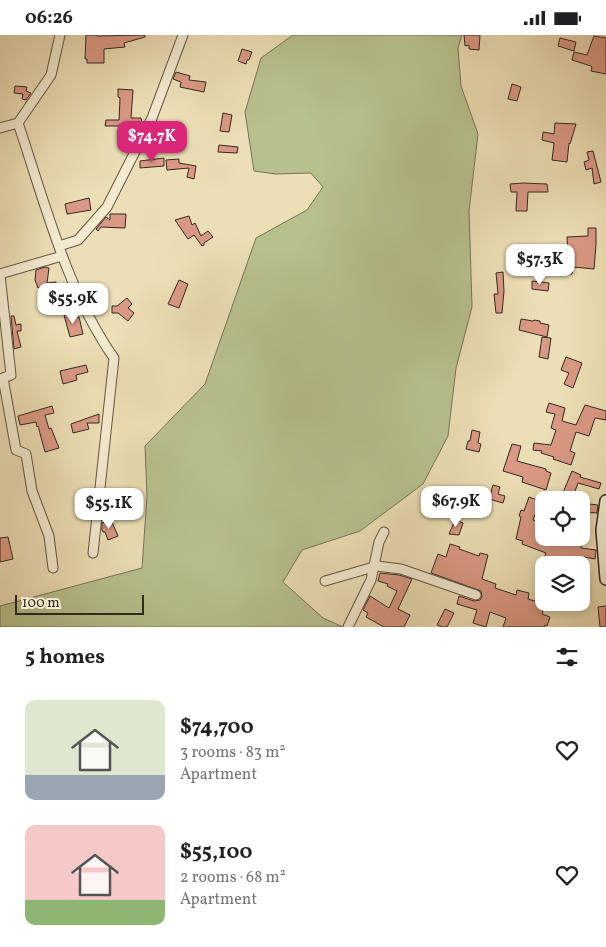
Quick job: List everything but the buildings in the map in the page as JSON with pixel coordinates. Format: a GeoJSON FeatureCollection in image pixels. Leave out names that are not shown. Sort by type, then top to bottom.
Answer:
{"type":"FeatureCollection","features":[{"type":"Feature","properties":{"kind":"street"},"geometry":{"type":"LineString","coordinates":[[0,129],[18,123],[51,75],[60,35]]}},
{"type":"Feature","properties":{"kind":"street"},"geometry":{"type":"LineString","coordinates":[[59,246],[78,240],[107,207],[152,117],[183,35]]}},
{"type":"Feature","properties":{"kind":"street"},"geometry":{"type":"LineString","coordinates":[[18,123],[62,256],[98,336],[114,358],[93,553]]}},
{"type":"Feature","properties":{"kind":"street"},"geometry":{"type":"LineString","coordinates":[[53,567],[49,536],[32,491],[26,454],[16,450],[9,419],[3,378],[11,375],[0,275],[62,256]]}},
{"type":"Feature","properties":{"kind":"street"},"geometry":{"type":"LineString","coordinates":[[606,501],[602,531],[606,579]]}},
{"type":"Feature","properties":{"kind":"street"},"geometry":{"type":"LineString","coordinates":[[348,627],[371,580],[379,542],[384,532]]}},
{"type":"Feature","properties":{"kind":"street"},"geometry":{"type":"LineString","coordinates":[[325,581],[374,567],[401,569],[476,595]]}},
{"type":"Feature","properties":{"kind":"green space"},"geometry":{"type":"Polygon","coordinates":[[[293,35],[462,35],[458,48],[461,86],[478,134],[469,211],[472,307],[456,368],[448,436],[423,484],[360,531],[302,550],[283,582],[323,618],[343,627],[0,627],[0,606],[142,568],[147,496],[145,446],[205,384],[256,238],[307,210],[323,187],[311,173],[276,174],[254,171],[245,112],[261,58],[293,35]]]}}]}
